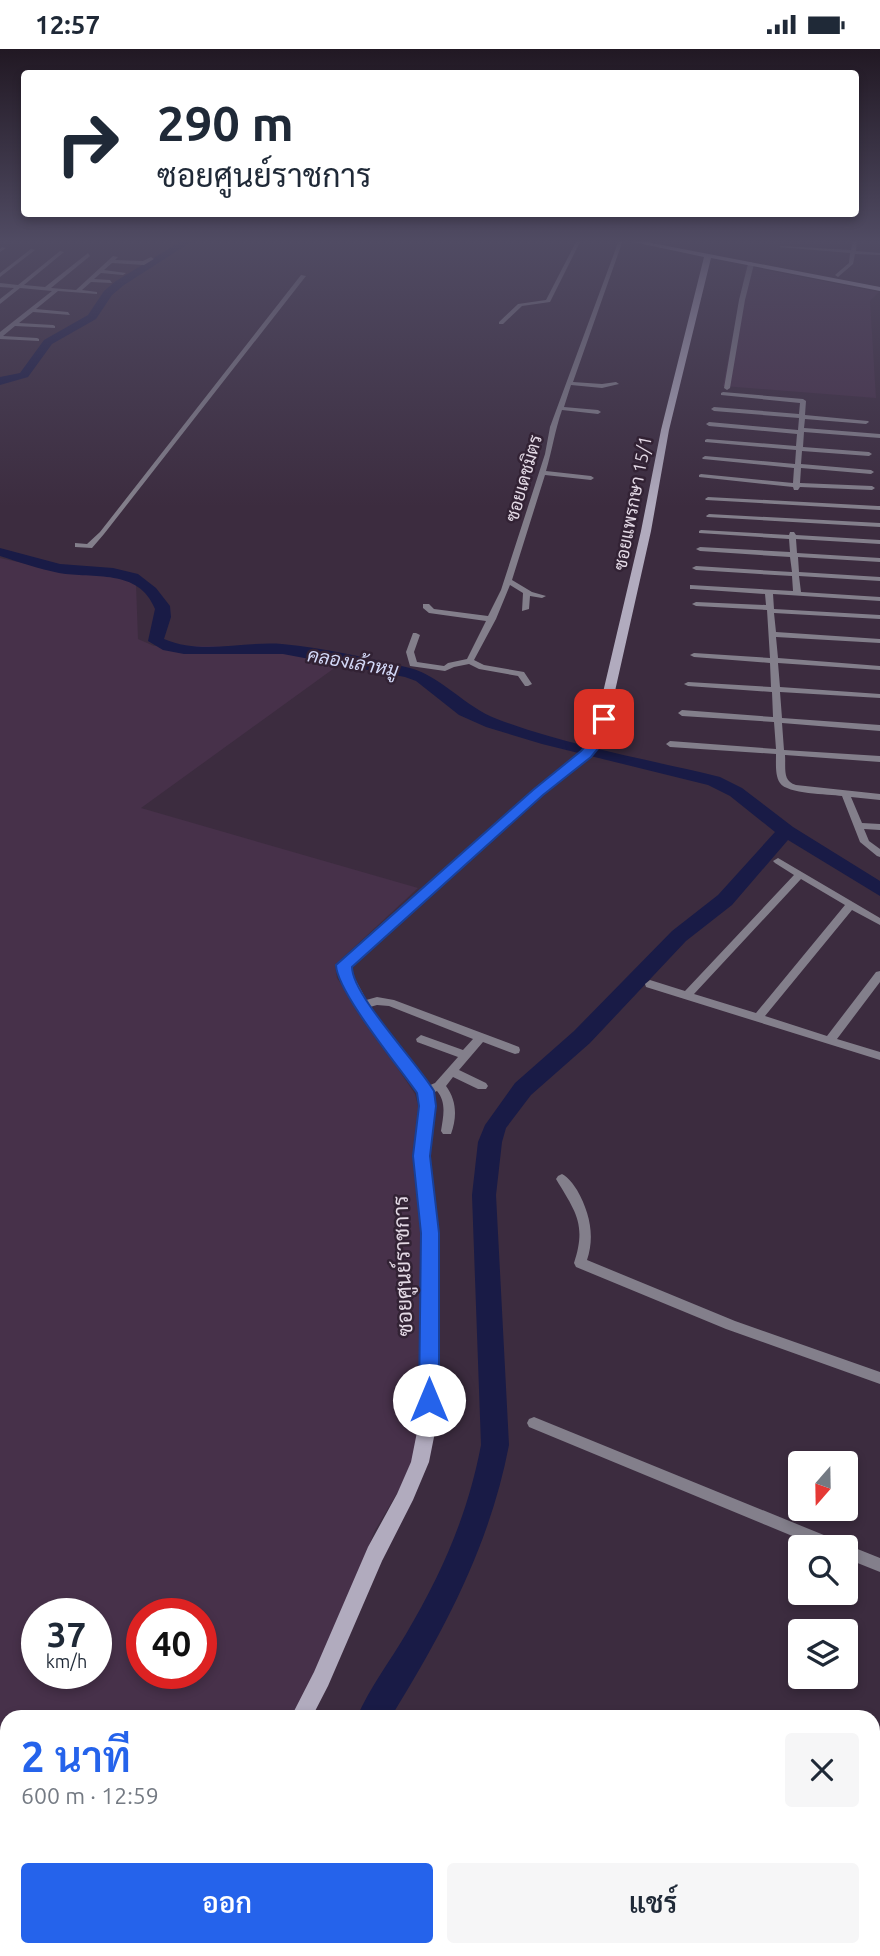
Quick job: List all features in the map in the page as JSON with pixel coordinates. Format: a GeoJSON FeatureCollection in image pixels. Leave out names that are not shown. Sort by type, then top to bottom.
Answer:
{"type":"FeatureCollection","features":[{"type":"Feature","properties":{"kind":"street"},"geometry":{"type":"LineString","coordinates":[[78,545],[89,546],[102,533],[262,329]]}},
{"type":"Feature","properties":{"kind":"street","name":"ซอยเดชมิตร"},"geometry":{"type":"LineString","coordinates":[[470,661],[508,581],[560,408],[589,329]]}},
{"type":"Feature","properties":{"kind":"street","name":"ซอยแพรกษา 15/1"},"geometry":{"type":"LineString","coordinates":[[363,1005],[344,976],[344,965],[538,793],[586,754],[598,740],[646,531],[665,430],[690,329]]}},
{"type":"Feature","properties":{"kind":"street"},"geometry":{"type":"LineString","coordinates":[[737,329],[725,391],[803,401],[796,488]]}},
{"type":"Feature","properties":{"kind":"street"},"geometry":{"type":"LineString","coordinates":[[0,336],[37,340]]}},
{"type":"Feature","properties":{"kind":"street"},"geometry":{"type":"LineString","coordinates":[[569,383],[602,386],[617,384]]}},
{"type":"Feature","properties":{"kind":"street"},"geometry":{"type":"LineString","coordinates":[[560,408],[598,412]]}},
{"type":"Feature","properties":{"kind":"street"},"geometry":{"type":"LineString","coordinates":[[715,409],[866,422]]}},
{"type":"Feature","properties":{"kind":"street"},"geometry":{"type":"LineString","coordinates":[[709,424],[880,436]]}},
{"type":"Feature","properties":{"kind":"street"},"geometry":{"type":"LineString","coordinates":[[707,441],[869,454]]}},
{"type":"Feature","properties":{"kind":"street"},"geometry":{"type":"LineString","coordinates":[[705,458],[871,472]]}},
{"type":"Feature","properties":{"kind":"street"},"geometry":{"type":"LineString","coordinates":[[542,473],[591,478]]}},
{"type":"Feature","properties":{"kind":"street"},"geometry":{"type":"LineString","coordinates":[[701,476],[796,488],[872,488]]}},
{"type":"Feature","properties":{"kind":"street"},"geometry":{"type":"LineString","coordinates":[[708,499],[878,508]]}},
{"type":"Feature","properties":{"kind":"street"},"geometry":{"type":"LineString","coordinates":[[789,503],[797,593]]}},
{"type":"Feature","properties":{"kind":"street"},"geometry":{"type":"LineString","coordinates":[[709,516],[880,525]]}},
{"type":"Feature","properties":{"kind":"street"},"geometry":{"type":"LineString","coordinates":[[701,532],[880,543]]}},
{"type":"Feature","properties":{"kind":"street"},"geometry":{"type":"LineString","coordinates":[[700,549],[880,559]]}},
{"type":"Feature","properties":{"kind":"street"},"geometry":{"type":"LineString","coordinates":[[696,568],[880,579]]}},
{"type":"Feature","properties":{"kind":"street"},"geometry":{"type":"LineString","coordinates":[[508,581],[527,592],[542,596]]}},
{"type":"Feature","properties":{"kind":"street"},"geometry":{"type":"LineString","coordinates":[[693,586],[880,599]]}},
{"type":"Feature","properties":{"kind":"street"},"geometry":{"type":"LineString","coordinates":[[769,591],[782,780],[786,785],[880,796]]}},
{"type":"Feature","properties":{"kind":"street"},"geometry":{"type":"LineString","coordinates":[[524,609],[527,592]]}},
{"type":"Feature","properties":{"kind":"street"},"geometry":{"type":"LineString","coordinates":[[696,604],[880,617]]}},
{"type":"Feature","properties":{"kind":"street"},"geometry":{"type":"LineString","coordinates":[[426,606],[432,611],[492,619]]}},
{"type":"Feature","properties":{"kind":"street"},"geometry":{"type":"LineString","coordinates":[[772,634],[880,641]]}},
{"type":"Feature","properties":{"kind":"street"},"geometry":{"type":"LineString","coordinates":[[415,635],[410,652],[413,664],[445,669],[470,661],[482,667],[521,674],[528,684]]}},
{"type":"Feature","properties":{"kind":"street"},"geometry":{"type":"LineString","coordinates":[[694,655],[880,668]]}},
{"type":"Feature","properties":{"kind":"street"},"geometry":{"type":"LineString","coordinates":[[688,684],[880,697]]}},
{"type":"Feature","properties":{"kind":"street"},"geometry":{"type":"LineString","coordinates":[[682,713],[880,728]]}},
{"type":"Feature","properties":{"kind":"street"},"geometry":{"type":"LineString","coordinates":[[670,744],[880,759]]}},
{"type":"Feature","properties":{"kind":"street"},"geometry":{"type":"LineString","coordinates":[[845,793],[865,842],[880,854]]}},
{"type":"Feature","properties":{"kind":"street"},"geometry":{"type":"LineString","coordinates":[[860,826],[880,827]]}},
{"type":"Feature","properties":{"kind":"street"},"geometry":{"type":"LineString","coordinates":[[778,860],[880,922]]}},
{"type":"Feature","properties":{"kind":"street"},"geometry":{"type":"LineString","coordinates":[[687,995],[800,874]]}},
{"type":"Feature","properties":{"kind":"street"},"geometry":{"type":"LineString","coordinates":[[758,1018],[850,904]]}},
{"type":"Feature","properties":{"kind":"street"},"geometry":{"type":"LineString","coordinates":[[830,1040],[880,975]]}},
{"type":"Feature","properties":{"kind":"street"},"geometry":{"type":"LineString","coordinates":[[650,984],[880,1056]]}},
{"type":"Feature","properties":{"kind":"street"},"geometry":{"type":"LineString","coordinates":[[447,1131],[451,1104],[448,1094],[432,1089],[363,1005],[377,1001],[390,1003],[515,1051]]}},
{"type":"Feature","properties":{"kind":"street"},"geometry":{"type":"LineString","coordinates":[[432,1089],[452,1071],[480,1038]]}},
{"type":"Feature","properties":{"kind":"street"},"geometry":{"type":"LineString","coordinates":[[421,1039],[465,1055]]}},
{"type":"Feature","properties":{"kind":"street"},"geometry":{"type":"LineString","coordinates":[[452,1071],[482,1086]]}},
{"type":"Feature","properties":{"kind":"street","name":"ซอยศูนย์ราชการ"},"geometry":{"type":"LineString","coordinates":[[305,1710],[321,1679],[375,1554],[404,1500],[420,1462],[428,1427],[430,1233],[421,1156],[432,1089]]}},
{"type":"Feature","properties":{"kind":"street"},"geometry":{"type":"LineString","coordinates":[[562,1179],[577,1197],[583,1220],[586,1239],[580,1263],[731,1325],[880,1378]]}},
{"type":"Feature","properties":{"kind":"street"},"geometry":{"type":"LineString","coordinates":[[534,1423],[807,1535]]}},
{"type":"Feature","properties":{"kind":"street"},"geometry":{"type":"LineString","coordinates":[[858,1556],[880,1565]]}},
{"type":"Feature","properties":{"kind":"shaded area"},"geometry":{"type":"Polygon","coordinates":[[[734,329],[872,329],[876,398],[723,386],[734,329]]]}},
{"type":"Feature","properties":{"kind":"shaded area"},"geometry":{"type":"Polygon","coordinates":[[[0,558],[58,571],[125,577],[136,584],[138,639],[154,646],[214,646],[295,653],[340,664],[141,808],[418,888],[335,965],[337,978],[415,1094],[422,1121],[422,1441],[402,1485],[374,1532],[311,1710],[0,1710],[0,558]]]}},
{"type":"Feature","properties":{"kind":"waterway"},"geometry":{"type":"LineString","coordinates":[[0,381],[24,375],[48,342],[71,329]]}},
{"type":"Feature","properties":{"kind":"waterway","name":"คลองเล้าหมู"},"geometry":{"type":"LineString","coordinates":[[0,552],[60,569],[133,577],[151,591],[161,604],[163,617],[156,641],[169,647],[200,651],[283,649],[410,673],[422,678],[465,711],[492,723],[548,740],[714,781],[736,792],[786,831]]}},
{"type":"Feature","properties":{"kind":"waterway"},"geometry":{"type":"LineString","coordinates":[[377,1710],[449,1587],[464,1553],[488,1482],[495,1445],[484,1195],[490,1142],[496,1125],[523,1089],[582,1037],[679,936],[725,900],[786,831]]}},
{"type":"Feature","properties":{"kind":"waterway","name":"คลองเล้าหมู"},"geometry":{"type":"LineString","coordinates":[[786,831],[880,890]]}},
{"type":"Feature","properties":{"kind":"route"},"geometry":{"type":"LineString","coordinates":[[429,1400],[430,1233],[421,1156],[428,1106],[425,1091],[344,976],[344,965],[451,873],[538,793],[586,754],[598,740],[604,719]]}}]}
